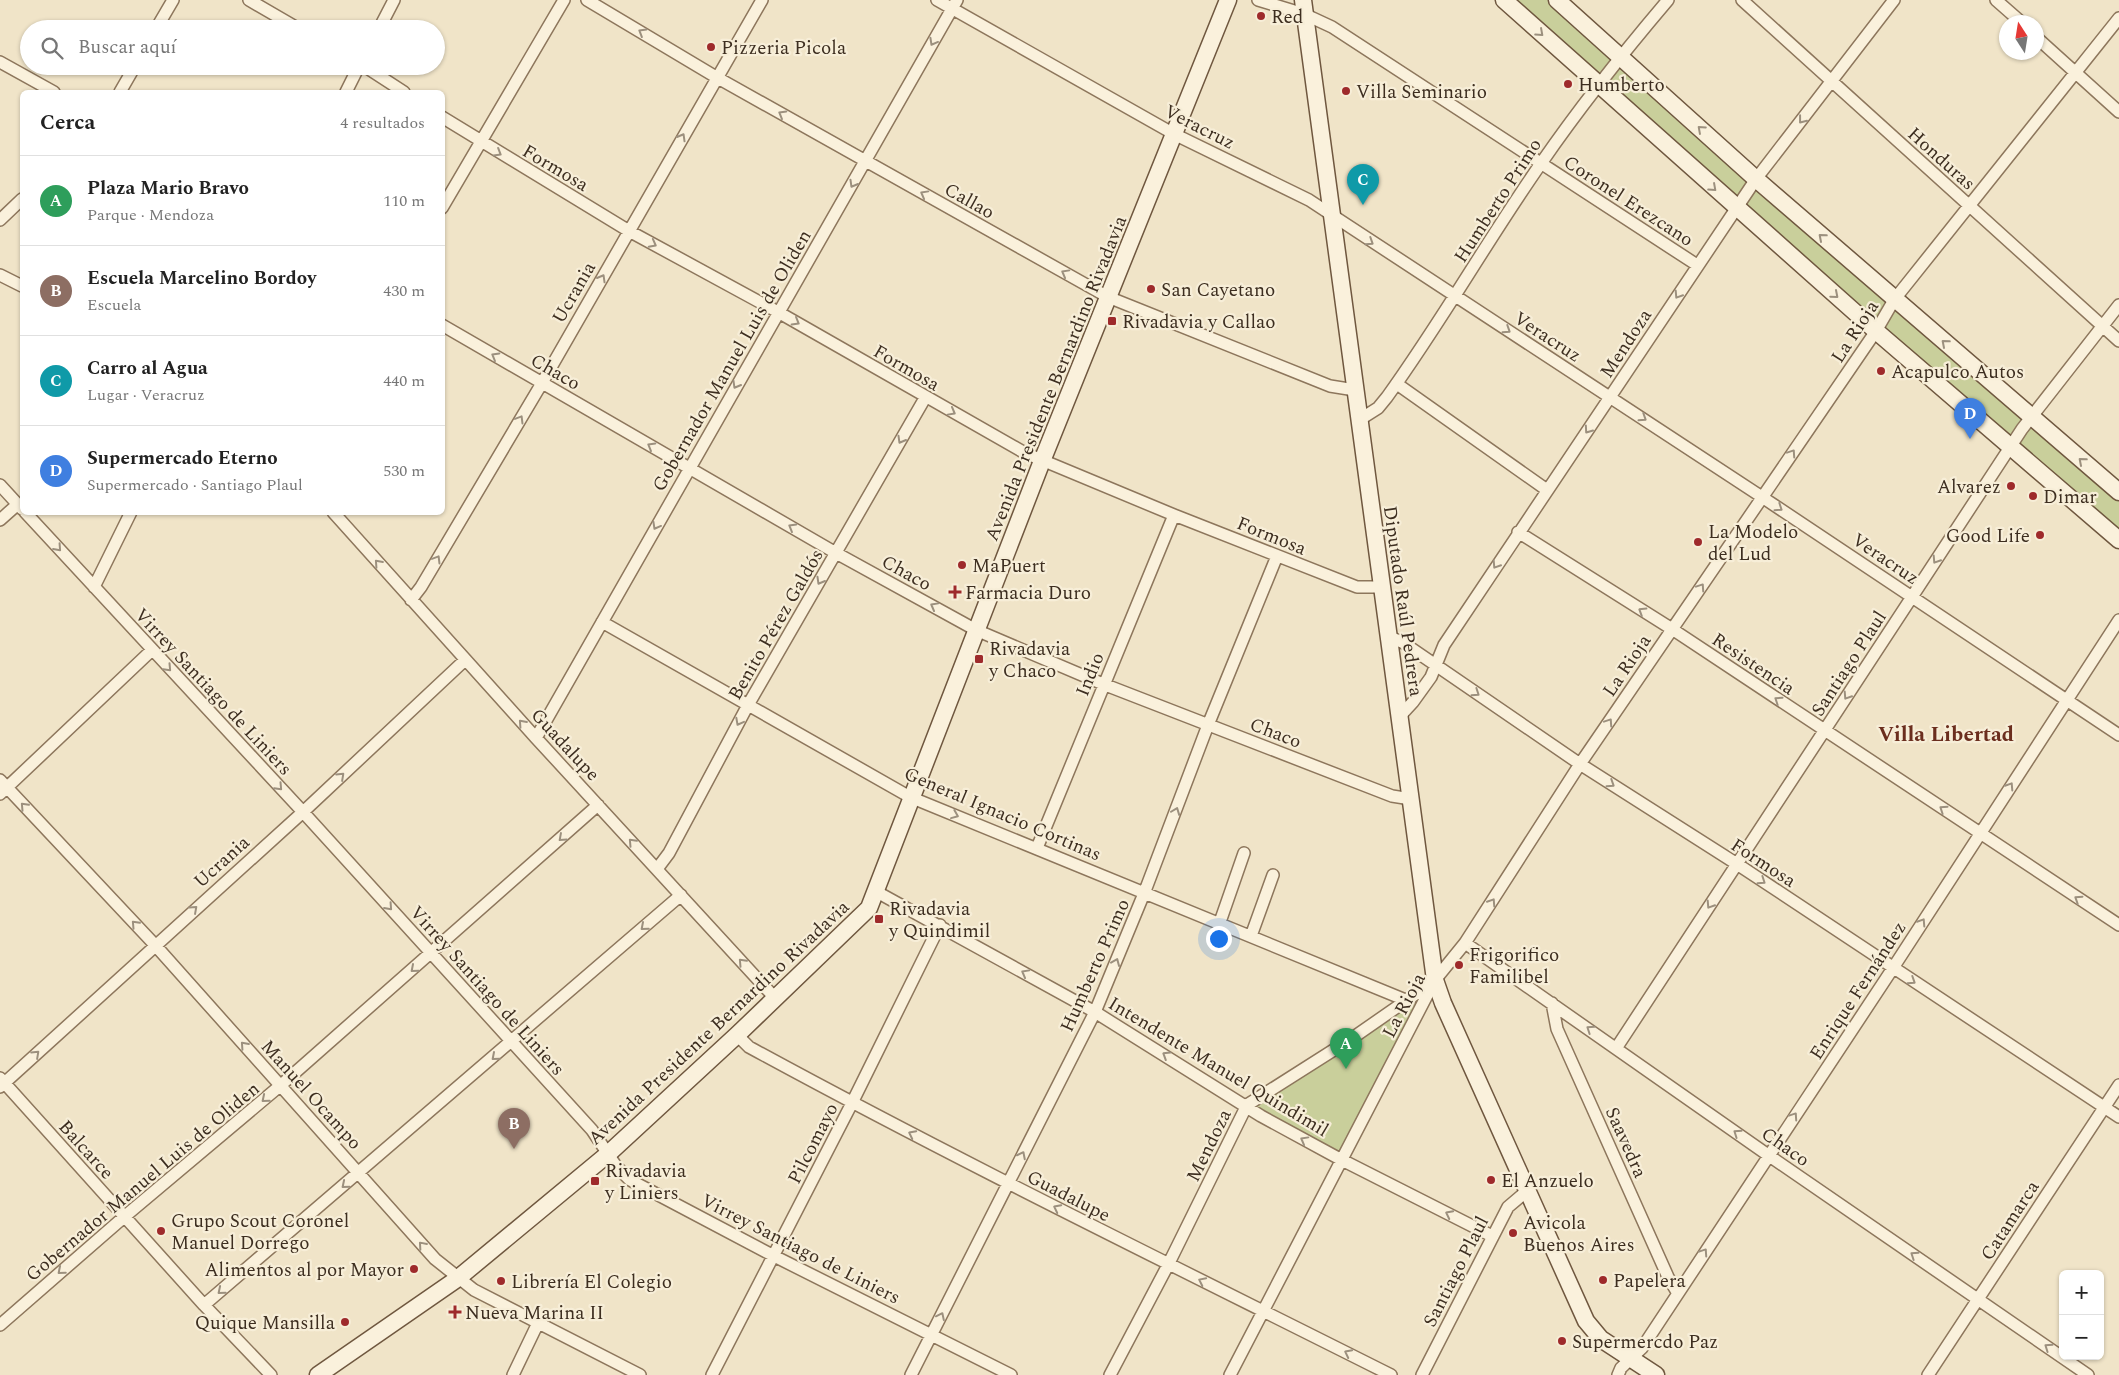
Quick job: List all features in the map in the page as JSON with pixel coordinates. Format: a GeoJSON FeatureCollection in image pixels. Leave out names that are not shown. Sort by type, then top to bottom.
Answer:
{"type":"FeatureCollection","features":[{"type":"Feature","properties":{"kind":"street"},"geometry":{"type":"LineString","coordinates":[[161,20],[172,0]]}},
{"type":"Feature","properties":{"kind":"street"},"geometry":{"type":"LineString","coordinates":[[249,0],[283,20]]}},
{"type":"Feature","properties":{"kind":"street"},"geometry":{"type":"LineString","coordinates":[[383,20],[394,0]]}},
{"type":"Feature","properties":{"kind":"street"},"geometry":{"type":"LineString","coordinates":[[445,203],[564,0]]}},
{"type":"Feature","properties":{"kind":"street","name":"Callao"},"geometry":{"type":"LineString","coordinates":[[587,0],[716,77],[1108,297],[1330,386],[1355,390]]}},
{"type":"Feature","properties":{"kind":"street","name":"Ucrania"},"geometry":{"type":"LineString","coordinates":[[411,600],[421,587],[542,383],[716,77],[762,0]]}},
{"type":"Feature","properties":{"kind":"street","name":"Veracruz"},"geometry":{"type":"LineString","coordinates":[[937,0],[955,4],[1174,134],[1309,200],[1611,397],[2119,735]]}},
{"type":"Feature","properties":{"kind":"street","name":"Avenida Presidente Bernardino Rivadavia"},"geometry":{"type":"LineString","coordinates":[[318,1375],[457,1279],[608,1154],[862,916],[877,892],[910,797],[1042,461],[1228,0]]}},
{"type":"Feature","properties":{"kind":"street","name":"Coronel Erezcano"},"geometry":{"type":"LineString","coordinates":[[1258,0],[1304,7],[1697,266]]}},
{"type":"Feature","properties":{"kind":"street"},"geometry":{"type":"LineString","coordinates":[[1504,0],[1737,209],[2119,540]]}},
{"type":"Feature","properties":{"kind":"street"},"geometry":{"type":"LineString","coordinates":[[1557,0],[1894,300],[2119,492]]}},
{"type":"Feature","properties":{"kind":"street","name":"Humberto Primo"},"geometry":{"type":"LineString","coordinates":[[1359,420],[1378,408],[1397,384],[1456,297],[1541,163],[1597,85],[1668,0]]}},
{"type":"Feature","properties":{"kind":"street","name":"Honduras"},"geometry":{"type":"LineString","coordinates":[[1742,0],[2119,341]]}},
{"type":"Feature","properties":{"kind":"street","name":"Mendoza"},"geometry":{"type":"LineString","coordinates":[[1401,714],[1413,702],[1431,677],[1444,645],[1756,179],[1894,0]]}},
{"type":"Feature","properties":{"kind":"street"},"geometry":{"type":"LineString","coordinates":[[1996,0],[2013,15]]}},
{"type":"Feature","properties":{"kind":"street","name":"Gobernador Manuel Luis de Oliden"},"geometry":{"type":"LineString","coordinates":[[536,738],[955,4]]}},
{"type":"Feature","properties":{"kind":"street","name":"Diputado Raúl Pedrera"},"geometry":{"type":"LineString","coordinates":[[1304,7],[1330,214],[1381,587],[1401,714],[1435,980],[1443,1003],[1586,1321],[1601,1339],[1656,1375]]}},
{"type":"Feature","properties":{"kind":"street","name":"La Rioja"},"geometry":{"type":"LineString","coordinates":[[1230,1375],[1340,1159],[1435,980],[1465,943],[1580,764],[1876,331],[1894,300],[2119,18]]}},
{"type":"Feature","properties":{"kind":"street"},"geometry":{"type":"LineString","coordinates":[[2044,44],[2119,112]]}},
{"type":"Feature","properties":{"kind":"street"},"geometry":{"type":"LineString","coordinates":[[0,62],[20,73]]}},
{"type":"Feature","properties":{"kind":"street"},"geometry":{"type":"LineString","coordinates":[[23,75],[50,90]]}},
{"type":"Feature","properties":{"kind":"street"},"geometry":{"type":"LineString","coordinates":[[121,90],[130,75]]}},
{"type":"Feature","properties":{"kind":"street"},"geometry":{"type":"LineString","coordinates":[[347,90],[354,75]]}},
{"type":"Feature","properties":{"kind":"street"},"geometry":{"type":"LineString","coordinates":[[378,75],[401,90]]}},
{"type":"Feature","properties":{"kind":"street","name":"Formosa"},"geometry":{"type":"LineString","coordinates":[[445,119],[629,231],[778,312],[925,398],[1042,461],[1357,587],[1381,587]]}},
{"type":"Feature","properties":{"kind":"street"},"geometry":{"type":"LineString","coordinates":[[0,220],[20,201]]}},
{"type":"Feature","properties":{"kind":"street"},"geometry":{"type":"LineString","coordinates":[[0,275],[20,285]]}},
{"type":"Feature","properties":{"kind":"street","name":"Santiago Plaul"},"geometry":{"type":"LineString","coordinates":[[1617,1047],[2030,416],[2119,305]]}},
{"type":"Feature","properties":{"kind":"street","name":"Chaco"},"geometry":{"type":"LineString","coordinates":[[445,327],[836,553],[976,630],[1103,684],[1208,725],[1392,796],[1411,799]]}},
{"type":"Feature","properties":{"kind":"street"},"geometry":{"type":"LineString","coordinates":[[1397,384],[1547,490]]}},
{"type":"Feature","properties":{"kind":"street","name":"Benito Pérez Galdós"},"geometry":{"type":"LineString","coordinates":[[657,869],[669,853],[748,705],[925,398]]}},
{"type":"Feature","properties":{"kind":"street","name":"Virrey Santiago de Liniers"},"geometry":{"type":"LineString","coordinates":[[0,485],[20,507]]}},
{"type":"Feature","properties":{"kind":"street"},"geometry":{"type":"LineString","coordinates":[[0,520],[20,510]]}},
{"type":"Feature","properties":{"kind":"street","name":"Virrey Santiago de Liniers"},"geometry":{"type":"LineString","coordinates":[[28,515],[303,812],[592,1130],[622,1174],[774,1256],[1011,1375]]}},
{"type":"Feature","properties":{"kind":"street"},"geometry":{"type":"LineString","coordinates":[[94,587],[130,515]]}},
{"type":"Feature","properties":{"kind":"street","name":"Guadalupe"},"geometry":{"type":"LineString","coordinates":[[336,515],[536,738],[776,998]]}},
{"type":"Feature","properties":{"kind":"street","name":"Indio"},"geometry":{"type":"LineString","coordinates":[[1037,848],[1174,515]]}},
{"type":"Feature","properties":{"kind":"street","name":"Resistencia"},"geometry":{"type":"LineString","coordinates":[[1518,532],[1672,629],[2119,925]]}},
{"type":"Feature","properties":{"kind":"street","name":"Humberto Primo"},"geometry":{"type":"LineString","coordinates":[[911,1375],[1095,1012],[1145,891],[1208,725],[1277,556]]}},
{"type":"Feature","properties":{"kind":"street","name":"Enrique Fernández"},"geometry":{"type":"LineString","coordinates":[[1618,1375],[1642,1348],[1677,1292],[1893,968],[2119,620]]}},
{"type":"Feature","properties":{"kind":"street","name":"General Ignacio Cortinas"},"geometry":{"type":"LineString","coordinates":[[602,622],[910,797],[1145,891],[1408,1001]]}},
{"type":"Feature","properties":{"kind":"street","name":"Formosa"},"geometry":{"type":"LineString","coordinates":[[1389,637],[1402,642],[1580,764],[1737,864],[2119,1117]]}},
{"type":"Feature","properties":{"kind":"street"},"geometry":{"type":"LineString","coordinates":[[2,787],[152,650]]}},
{"type":"Feature","properties":{"kind":"street","name":"Ucrania"},"geometry":{"type":"LineString","coordinates":[[1,1083],[303,812],[465,660]]}},
{"type":"Feature","properties":{"kind":"street","name":"Manuel Ocampo"},"geometry":{"type":"LineString","coordinates":[[2,787],[154,945],[435,1259],[457,1279],[640,1375]]}},
{"type":"Feature","properties":{"kind":"street","name":"Gobernador Manuel Luis de Oliden"},"geometry":{"type":"LineString","coordinates":[[0,1325],[124,1217],[281,1085],[598,806]]}},
{"type":"Feature","properties":{"kind":"street"},"geometry":{"type":"LineString","coordinates":[[1220,922],[1244,853]]}},
{"type":"Feature","properties":{"kind":"street"},"geometry":{"type":"LineString","coordinates":[[1251,936],[1274,875]]}},
{"type":"Feature","properties":{"kind":"street","name":"Intendente Manuel Quindimil"},"geometry":{"type":"LineString","coordinates":[[877,892],[1095,1012],[1247,1105],[1261,1116],[1340,1159],[1492,1236]]}},
{"type":"Feature","properties":{"kind":"street"},"geometry":{"type":"LineString","coordinates":[[204,1305],[511,1043],[680,895]]}},
{"type":"Feature","properties":{"kind":"street","name":"Pilcomayo"},"geometry":{"type":"LineString","coordinates":[[712,1375],[852,1103],[940,925]]}},
{"type":"Feature","properties":{"kind":"street","name":"Chaco"},"geometry":{"type":"LineString","coordinates":[[1465,943],[1617,1047],[1768,1155],[2088,1375]]}},
{"type":"Feature","properties":{"kind":"street","name":"Mendoza"},"geometry":{"type":"LineString","coordinates":[[1110,1375],[1168,1265],[1247,1105],[1408,1001],[1435,980]]}},
{"type":"Feature","properties":{"kind":"street","name":"Saavedra"},"geometry":{"type":"LineString","coordinates":[[1552,1003],[1557,1029],[1668,1277],[1677,1292]]}},
{"type":"Feature","properties":{"kind":"street","name":"Guadalupe"},"geometry":{"type":"LineString","coordinates":[[737,1035],[748,1046],[852,1103],[1168,1265],[1391,1375]]}},
{"type":"Feature","properties":{"kind":"street","name":"Balcarce"},"geometry":{"type":"LineString","coordinates":[[1,1083],[204,1305],[271,1375]]}},
{"type":"Feature","properties":{"kind":"street","name":"Catamarca"},"geometry":{"type":"LineString","coordinates":[[1928,1375],[2119,1085]]}},
{"type":"Feature","properties":{"kind":"street","name":"Santiago Plaul"},"geometry":{"type":"LineString","coordinates":[[1422,1375],[1492,1236],[1513,1200],[1528,1190]]}},
{"type":"Feature","properties":{"kind":"street"},"geometry":{"type":"LineString","coordinates":[[513,1375],[538,1323]]}},
{"type":"Feature","properties":{"kind":"green space"},"geometry":{"type":"Polygon","coordinates":[[[1504,0],[1557,0],[2119,492],[2119,540],[1504,0]]]}},
{"type":"Feature","properties":{"kind":"green space"},"geometry":{"type":"Polygon","coordinates":[[[1435,980],[1340,1159],[1247,1105],[1435,980]]]}},
{"type":"Feature","properties":{"kind":"place","name":"Red"},"geometry":{"type":"Point","coordinates":[1261,16]}},
{"type":"Feature","properties":{"kind":"place","name":"Pizzeria Picola"},"geometry":{"type":"Point","coordinates":[711,47]}},
{"type":"Feature","properties":{"kind":"place","name":"Humberto"},"geometry":{"type":"Point","coordinates":[1568,84]}},
{"type":"Feature","properties":{"kind":"place","name":"Villa Seminario"},"geometry":{"type":"Point","coordinates":[1346,91]}},
{"type":"Feature","properties":{"kind":"place","name":"Carro al Agua"},"geometry":{"type":"Point","coordinates":[1363,205]}},
{"type":"Feature","properties":{"kind":"place","name":"San Cayetano"},"geometry":{"type":"Point","coordinates":[1151,289]}},
{"type":"Feature","properties":{"kind":"place","name":"Rivadavia y Callao"},"geometry":{"type":"Point","coordinates":[1112,321]}},
{"type":"Feature","properties":{"kind":"place","name":"Acapulco Autos"},"geometry":{"type":"Point","coordinates":[1881,371]}},
{"type":"Feature","properties":{"kind":"place","name":"Supermercado Eterno"},"geometry":{"type":"Point","coordinates":[1970,439]}},
{"type":"Feature","properties":{"kind":"place","name":"Alvarez"},"geometry":{"type":"Point","coordinates":[2011,486]}},
{"type":"Feature","properties":{"kind":"place","name":"Dimar"},"geometry":{"type":"Point","coordinates":[2033,496]}},
{"type":"Feature","properties":{"kind":"place","name":"Good Life"},"geometry":{"type":"Point","coordinates":[2040,535]}},
{"type":"Feature","properties":{"kind":"place","name":"La Modelo del Lud"},"geometry":{"type":"Point","coordinates":[1698,542]}},
{"type":"Feature","properties":{"kind":"place","name":"MaPuert"},"geometry":{"type":"Point","coordinates":[962,565]}},
{"type":"Feature","properties":{"kind":"place","name":"Farmacia Duro"},"geometry":{"type":"Point","coordinates":[955,592]}},
{"type":"Feature","properties":{"kind":"place","name":"Rivadavia y Chaco"},"geometry":{"type":"Point","coordinates":[979,659]}},
{"type":"Feature","properties":{"kind":"place","name":"Rivadavia y Quindimil"},"geometry":{"type":"Point","coordinates":[879,919]}},
{"type":"Feature","properties":{"kind":"place","name":"Frigorifico Familibel"},"geometry":{"type":"Point","coordinates":[1459,965]}},
{"type":"Feature","properties":{"kind":"place","name":"Plaza Mario Bravo"},"geometry":{"type":"Point","coordinates":[1346,1069]}},
{"type":"Feature","properties":{"kind":"place","name":"Escuela Marcelino Bordoy"},"geometry":{"type":"Point","coordinates":[514,1149]}},
{"type":"Feature","properties":{"kind":"place","name":"El Anzuelo"},"geometry":{"type":"Point","coordinates":[1491,1180]}},
{"type":"Feature","properties":{"kind":"place","name":"Rivadavia y Liniers"},"geometry":{"type":"Point","coordinates":[595,1181]}},
{"type":"Feature","properties":{"kind":"place","name":"Grupo Scout Coronel Manuel Dorrego"},"geometry":{"type":"Point","coordinates":[161,1231]}},
{"type":"Feature","properties":{"kind":"place","name":"Avicola Buenos Aires"},"geometry":{"type":"Point","coordinates":[1513,1233]}},
{"type":"Feature","properties":{"kind":"place","name":"Alimentos al por Mayor"},"geometry":{"type":"Point","coordinates":[414,1269]}},
{"type":"Feature","properties":{"kind":"place","name":"Papelera"},"geometry":{"type":"Point","coordinates":[1603,1280]}},
{"type":"Feature","properties":{"kind":"place","name":"Librería El Colegio"},"geometry":{"type":"Point","coordinates":[501,1281]}},
{"type":"Feature","properties":{"kind":"place","name":"Nueva Marina II"},"geometry":{"type":"Point","coordinates":[455,1312]}},
{"type":"Feature","properties":{"kind":"place","name":"Quique Mansilla"},"geometry":{"type":"Point","coordinates":[345,1322]}},
{"type":"Feature","properties":{"kind":"place","name":"Supermercdo Paz"},"geometry":{"type":"Point","coordinates":[1562,1341]}},
{"type":"Feature","properties":{"kind":"district","name":"Villa Libertad"},"geometry":{"type":"Point","coordinates":[1946,734]}}]}
